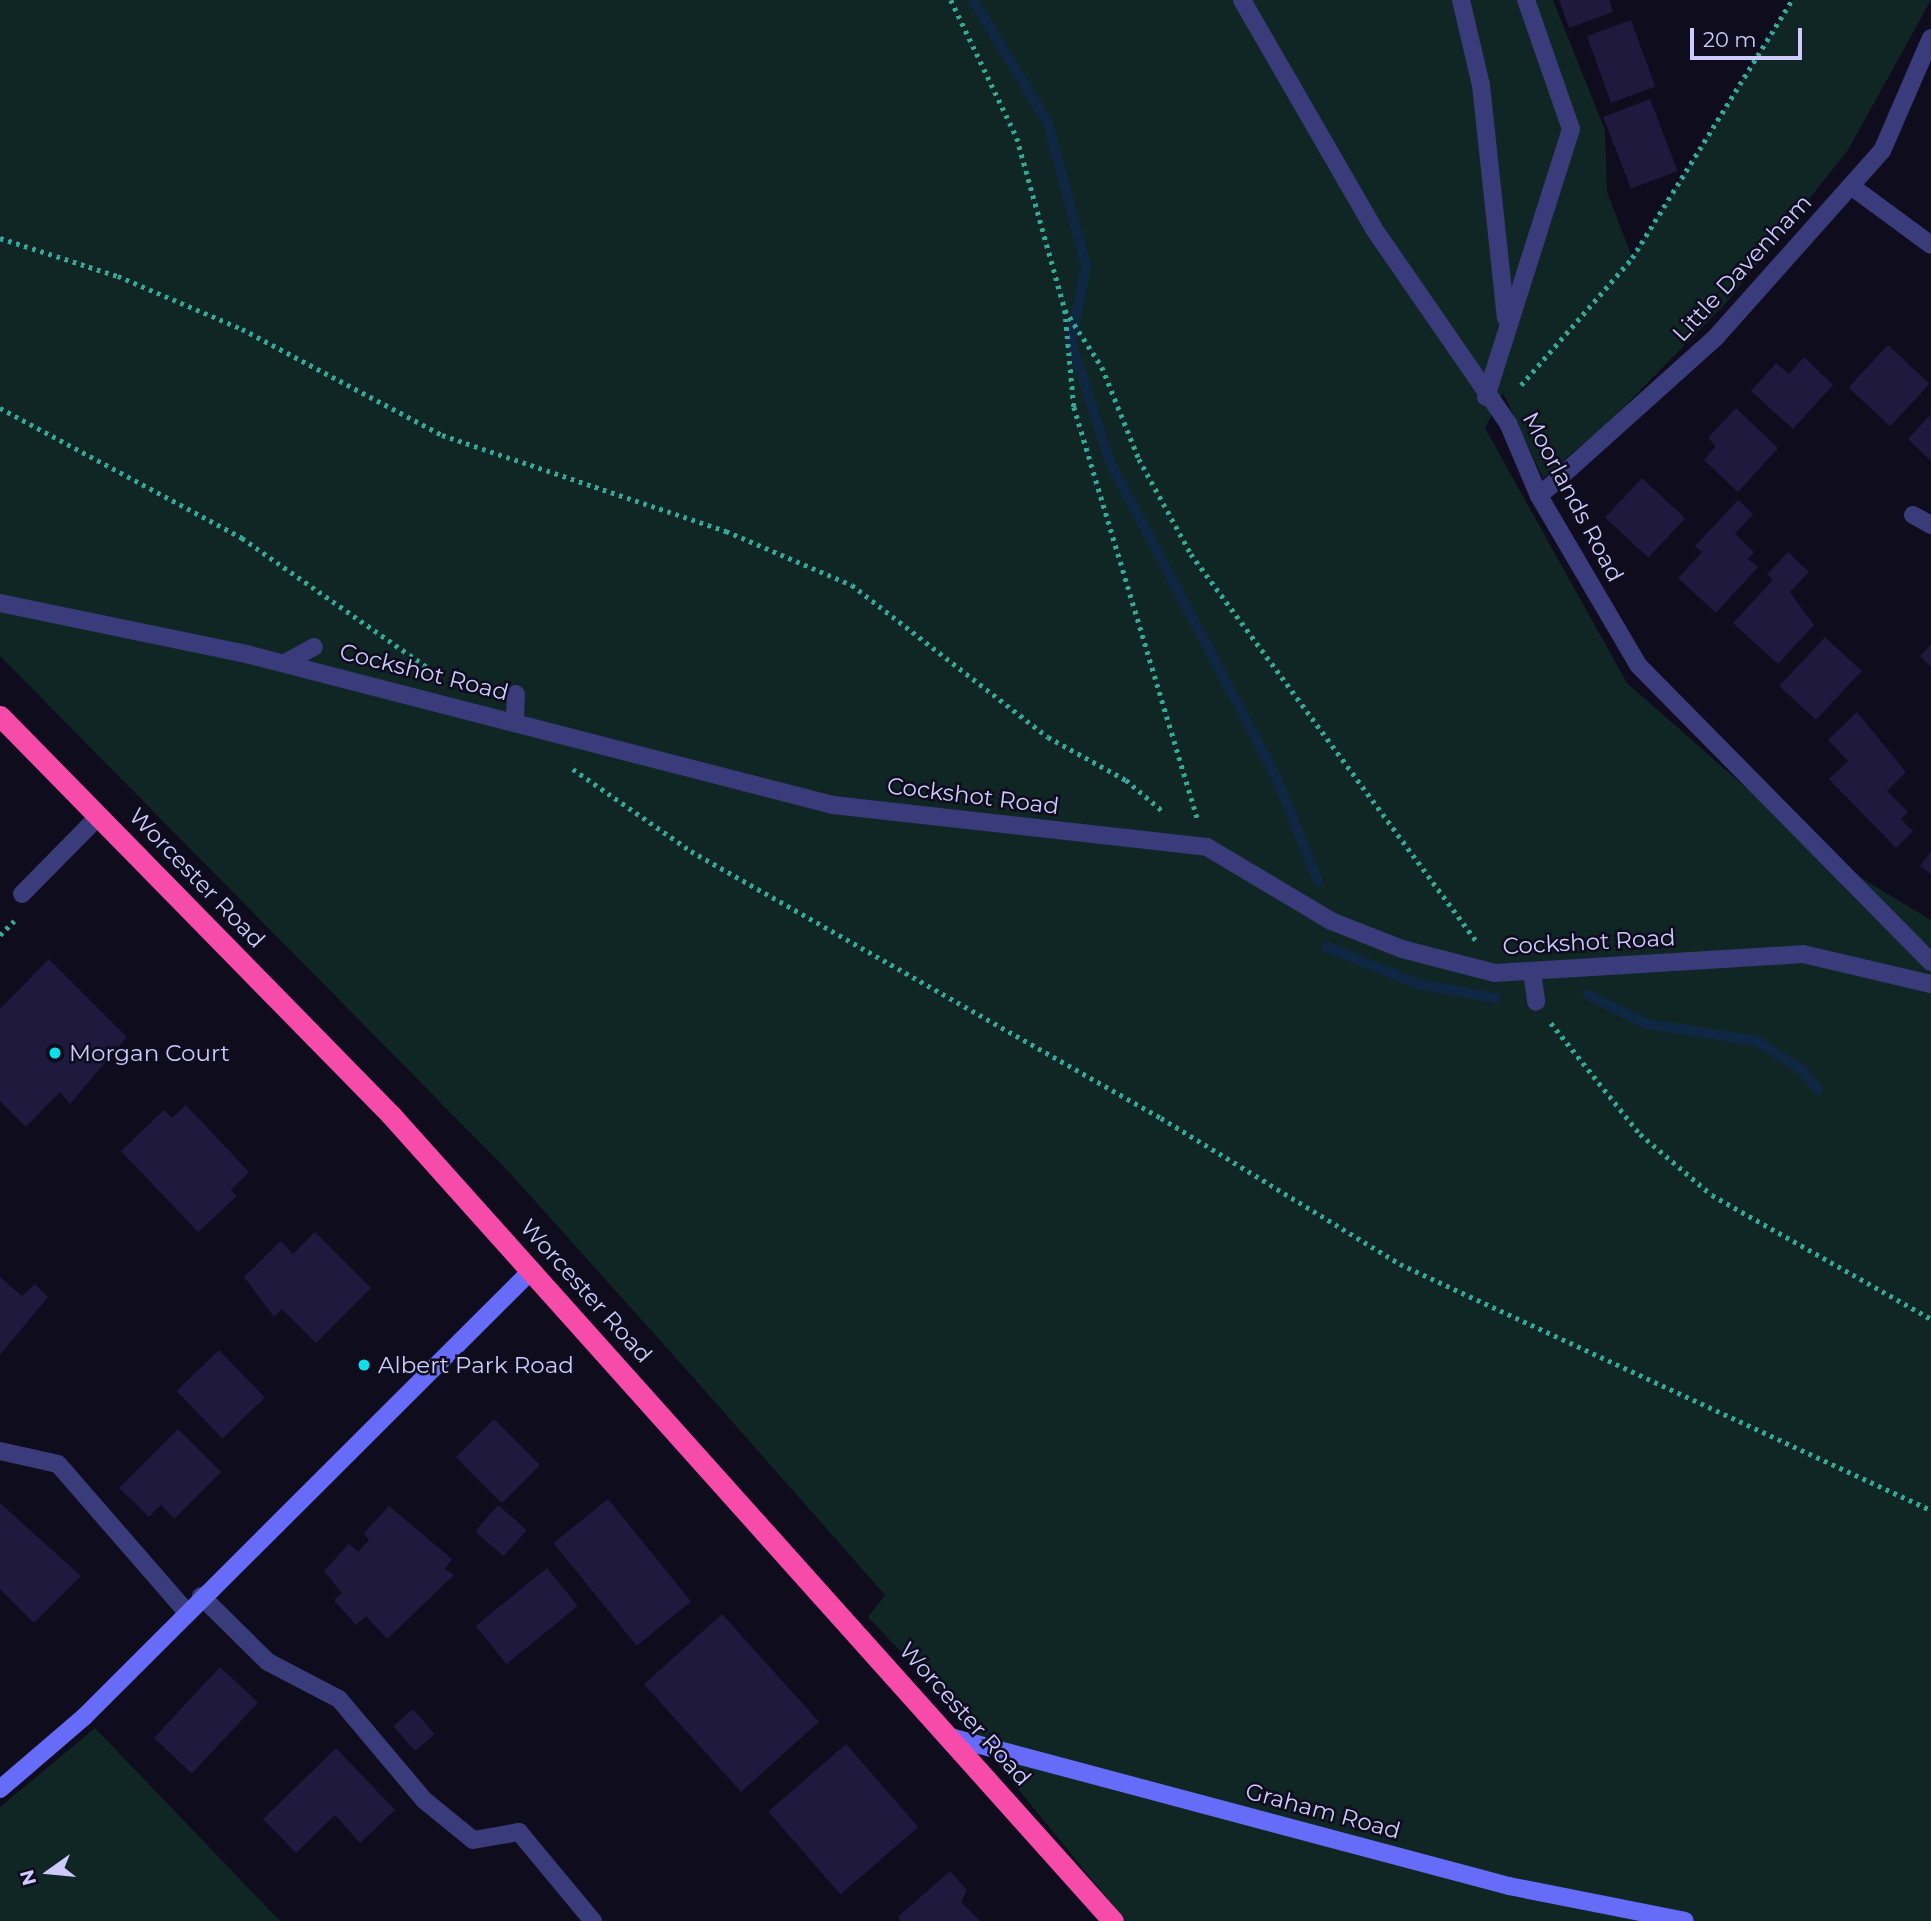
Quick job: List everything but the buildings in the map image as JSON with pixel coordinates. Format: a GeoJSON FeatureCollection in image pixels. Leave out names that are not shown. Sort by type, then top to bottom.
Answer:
{"type":"FeatureCollection","features":[{"type":"Feature","properties":{"kind":"highway","name":"Worcester Road"},"geometry":{"type":"LineString","coordinates":[[0,716],[391,1115],[1113,1921]]}},
{"type":"Feature","properties":{"kind":"street","name":"Moorlands Road"},"geometry":{"type":"LineString","coordinates":[[1242,0],[1374,229],[1497,412],[1539,496],[1638,665],[1931,962]]}},
{"type":"Feature","properties":{"kind":"street"},"geometry":{"type":"LineString","coordinates":[[1461,0],[1481,85],[1507,325]]}},
{"type":"Feature","properties":{"kind":"street"},"geometry":{"type":"LineString","coordinates":[[1486,397],[1571,129],[1527,0]]}},
{"type":"Feature","properties":{"kind":"street","name":"Little Davenham"},"geometry":{"type":"LineString","coordinates":[[1539,496],[1716,337],[1882,151],[1931,38]]}},
{"type":"Feature","properties":{"kind":"street"},"geometry":{"type":"LineString","coordinates":[[1852,186],[1931,245]]}},
{"type":"Feature","properties":{"kind":"street"},"geometry":{"type":"LineString","coordinates":[[1913,515],[1931,525]]}},
{"type":"Feature","properties":{"kind":"street","name":"Cockshot Road"},"geometry":{"type":"LineString","coordinates":[[0,603],[285,663],[515,719],[833,805],[1207,847],[1331,921],[1402,949],[1495,973],[1803,954],[1931,984]]}},
{"type":"Feature","properties":{"kind":"street"},"geometry":{"type":"LineString","coordinates":[[285,663],[314,647]]}},
{"type":"Feature","properties":{"kind":"street"},"geometry":{"type":"LineString","coordinates":[[515,719],[516,694]]}},
{"type":"Feature","properties":{"kind":"street"},"geometry":{"type":"LineString","coordinates":[[22,894],[99,816]]}},
{"type":"Feature","properties":{"kind":"street"},"geometry":{"type":"LineString","coordinates":[[1532,972],[1539,1008]]}},
{"type":"Feature","properties":{"kind":"street"},"geometry":{"type":"LineString","coordinates":[[0,1789],[84,1717],[201,1596],[532,1270]]}},
{"type":"Feature","properties":{"kind":"street"},"geometry":{"type":"LineString","coordinates":[[0,1451],[58,1464],[186,1611]]}},
{"type":"Feature","properties":{"kind":"street"},"geometry":{"type":"LineString","coordinates":[[201,1596],[268,1662],[339,1699],[424,1800],[474,1840],[519,1832],[593,1921]]}},
{"type":"Feature","properties":{"kind":"street","name":"Graham Road"},"geometry":{"type":"LineString","coordinates":[[950,1737],[1509,1886],[1685,1921]]}},
{"type":"Feature","properties":{"kind":"path"},"geometry":{"type":"LineString","coordinates":[[951,0],[1017,138],[1065,310],[1074,407],[1207,847]]}},
{"type":"Feature","properties":{"kind":"path"},"geometry":{"type":"LineString","coordinates":[[1497,412],[1632,258],[1792,0]]}},
{"type":"Feature","properties":{"kind":"path"},"geometry":{"type":"LineString","coordinates":[[0,238],[118,276],[242,329],[442,435],[726,531],[852,585],[1048,737],[1125,780],[1207,847]]}},
{"type":"Feature","properties":{"kind":"path"},"geometry":{"type":"LineString","coordinates":[[1065,310],[1101,367],[1139,459],[1191,554],[1464,917],[1495,973]]}},
{"type":"Feature","properties":{"kind":"path"},"geometry":{"type":"LineString","coordinates":[[0,408],[242,538],[444,679]]}},
{"type":"Feature","properties":{"kind":"path"},"geometry":{"type":"LineString","coordinates":[[568,765],[691,851],[1161,1118],[1400,1265],[1931,1510]]}},
{"type":"Feature","properties":{"kind":"path"},"geometry":{"type":"LineString","coordinates":[[1539,1008],[1569,1038],[1640,1134],[1712,1195],[1931,1318]]}},
{"type":"Feature","properties":{"kind":"green space"},"geometry":{"type":"Polygon","coordinates":[[[0,0],[1553,0],[1605,130],[1607,192],[1632,257],[1792,0],[1931,0],[1848,150],[1726,303],[1611,420],[1543,478],[1503,393],[1485,428],[1627,683],[1820,853],[1931,920],[1931,1921],[1126,1921],[937,1690],[868,1617],[885,1595],[692,1376],[509,1172],[0,656],[0,0]]]}},
{"type":"Feature","properties":{"kind":"green space"},"geometry":{"type":"Polygon","coordinates":[[[95,1728],[280,1921],[0,1921],[0,1807],[95,1728]]]}},
{"type":"Feature","properties":{"kind":"waterway"},"geometry":{"type":"LineString","coordinates":[[973,0],[1048,123],[1086,266],[1071,341],[1109,460],[1277,779],[1318,881]]}},
{"type":"Feature","properties":{"kind":"waterway"},"geometry":{"type":"LineString","coordinates":[[1327,947],[1418,984],[1496,998]]}},
{"type":"Feature","properties":{"kind":"waterway"},"geometry":{"type":"LineString","coordinates":[[1588,995],[1647,1024],[1757,1041],[1803,1071],[1818,1090]]}},
{"type":"Feature","properties":{"kind":"place","name":"Morgan Court"},"geometry":{"type":"Point","coordinates":[55,1053]}},
{"type":"Feature","properties":{"kind":"place","name":"Albert Park Road"},"geometry":{"type":"Point","coordinates":[364,1365]}}]}
